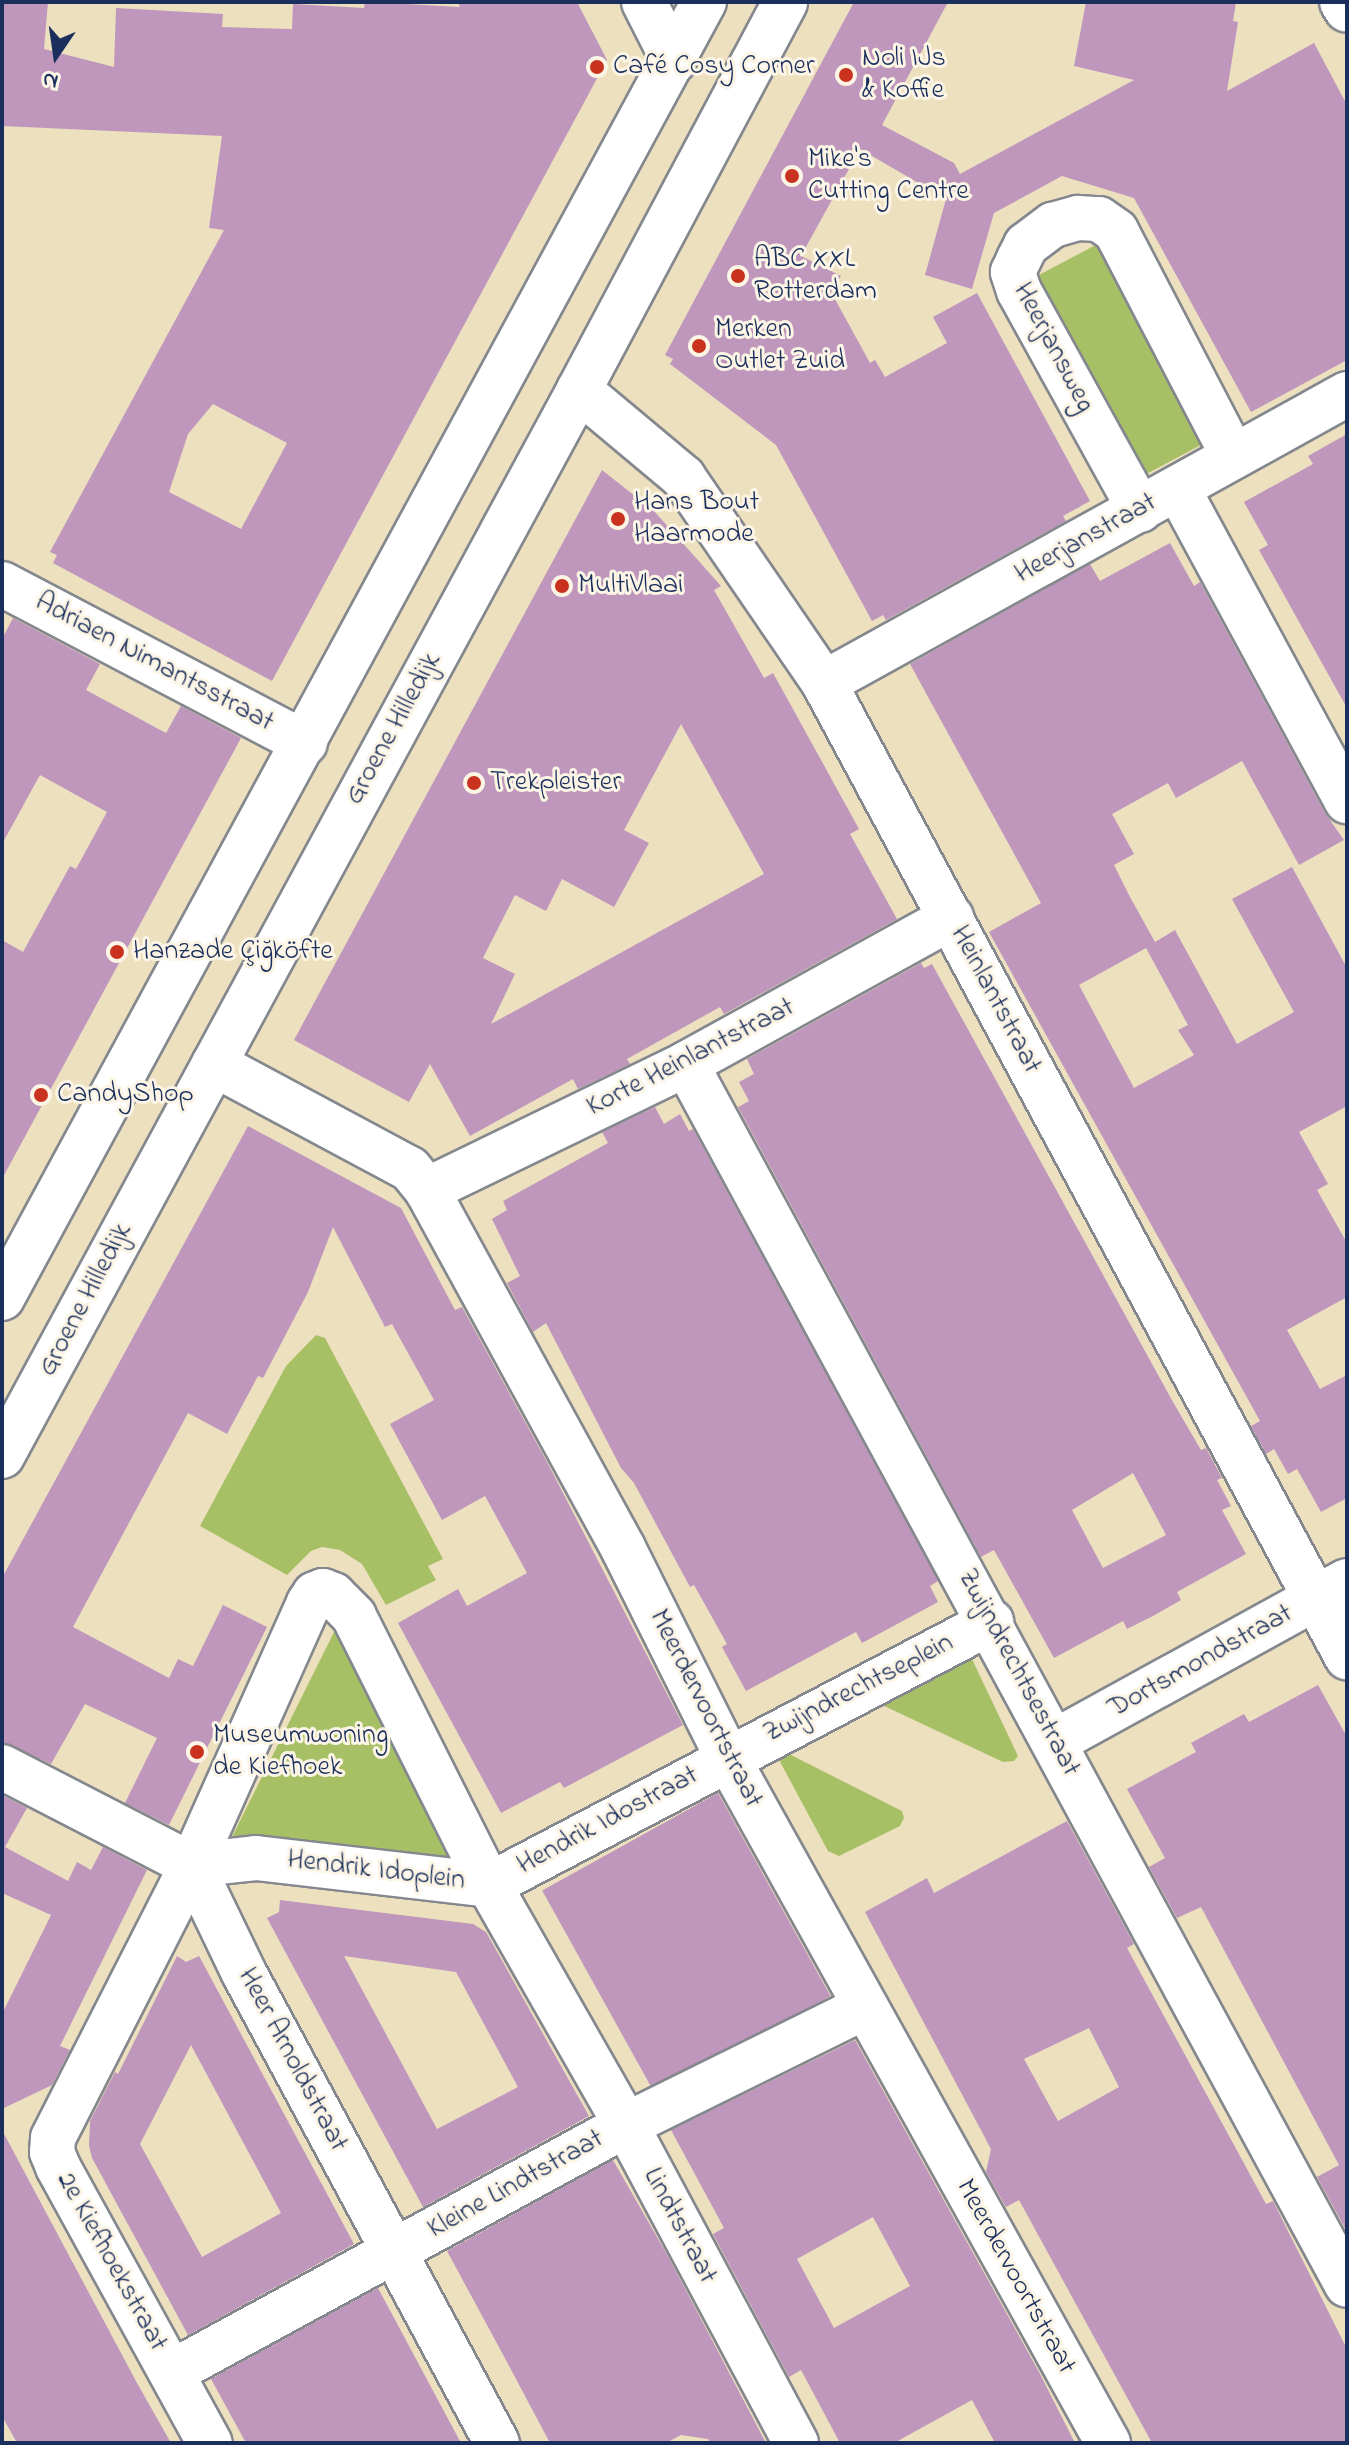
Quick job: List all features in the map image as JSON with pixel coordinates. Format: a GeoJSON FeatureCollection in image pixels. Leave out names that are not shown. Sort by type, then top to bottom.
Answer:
{"type":"FeatureCollection","features":[{"type":"Feature","properties":{"kind":"street"},"geometry":{"type":"LineString","coordinates":[[644,2],[674,61]]}},
{"type":"Feature","properties":{"kind":"street"},"geometry":{"type":"LineString","coordinates":[[2,1298],[704,2]]}},
{"type":"Feature","properties":{"kind":"street","name":"Groene Hilledijk"},"geometry":{"type":"LineString","coordinates":[[2,1456],[579,390],[785,2]]}},
{"type":"Feature","properties":{"kind":"street"},"geometry":{"type":"LineString","coordinates":[[1342,2],[1347,10]]}},
{"type":"Feature","properties":{"kind":"street","name":"Heerjansweg"},"geometry":{"type":"LineString","coordinates":[[1140,510],[1019,291],[1013,272],[1026,245],[1053,225],[1078,218],[1099,219],[1116,231],[1233,456]]}},
{"type":"Feature","properties":{"kind":"street","name":"Heinlantstraat"},"geometry":{"type":"LineString","coordinates":[[579,390],[683,477],[824,683],[951,918],[1331,1590],[1347,1657]]}},
{"type":"Feature","properties":{"kind":"street","name":"Heerjanstraat"},"geometry":{"type":"LineString","coordinates":[[824,683],[1347,394]]}},
{"type":"Feature","properties":{"kind":"street"},"geometry":{"type":"LineString","coordinates":[[1178,489],[1347,801]]}},
{"type":"Feature","properties":{"kind":"street","name":"Adriaen Nimantsstraat"},"geometry":{"type":"LineString","coordinates":[[2,584],[305,743]]}},
{"type":"Feature","properties":{"kind":"street","name":"Korte Heinlantstraat"},"geometry":{"type":"LineString","coordinates":[[427,1190],[686,1064],[951,918]]}},
{"type":"Feature","properties":{"kind":"street","name":"Meerdervoortstraat"},"geometry":{"type":"LineString","coordinates":[[214,1064],[410,1169],[427,1190],[623,1548],[727,1757],[1108,2443]]}},
{"type":"Feature","properties":{"kind":"street","name":"Zwijndrechtsestraat"},"geometry":{"type":"LineString","coordinates":[[686,1064],[991,1622],[1347,2285]]}},
{"type":"Feature","properties":{"kind":"street","name":"Dortsmondstraat"},"geometry":{"type":"LineString","coordinates":[[1054,1742],[1331,1590]]}},
{"type":"Feature","properties":{"kind":"street","name":"Hendrik Idoplein"},"geometry":{"type":"LineString","coordinates":[[192,1865],[309,1603],[315,1594],[323,1591],[333,1595],[354,1616],[489,1885]]}},
{"type":"Feature","properties":{"kind":"street","name":"Zwijndrechtseplein"},"geometry":{"type":"LineString","coordinates":[[727,1757],[991,1622]]}},
{"type":"Feature","properties":{"kind":"street","name":"Hendrik Idostraat"},"geometry":{"type":"LineString","coordinates":[[489,1885],[727,1757]]}},
{"type":"Feature","properties":{"kind":"street"},"geometry":{"type":"LineString","coordinates":[[2,1767],[192,1865]]}},
{"type":"Feature","properties":{"kind":"street","name":"Hendrik Idoplein"},"geometry":{"type":"LineString","coordinates":[[192,1865],[256,1858],[489,1885]]}},
{"type":"Feature","properties":{"kind":"street","name":"Heer Arnoldstraat"},"geometry":{"type":"LineString","coordinates":[[192,1865],[244,1973],[497,2443]]}},
{"type":"Feature","properties":{"kind":"street","name":"2e Kiefhoekstraat"},"geometry":{"type":"LineString","coordinates":[[192,1865],[58,2124],[52,2152],[210,2443]]}},
{"type":"Feature","properties":{"kind":"street","name":"Lindtstraat"},"geometry":{"type":"LineString","coordinates":[[489,1885],[626,2125],[796,2443]]}},
{"type":"Feature","properties":{"kind":"street","name":"Kleine Lindtstraat"},"geometry":{"type":"LineString","coordinates":[[172,2372],[626,2125],[865,2007]]}},
{"type":"Feature","properties":{"kind":"green space"},"geometry":{"type":"Polygon","coordinates":[[[1105,240],[1211,440],[1142,476],[1036,277],[1105,240]]]}},
{"type":"Feature","properties":{"kind":"green space"},"geometry":{"type":"Polygon","coordinates":[[[316,1335],[325,1338],[443,1559],[428,1566],[436,1580],[386,1605],[362,1564],[340,1550],[322,1547],[311,1551],[287,1575],[200,1526],[286,1366],[316,1335]]]}},
{"type":"Feature","properties":{"kind":"green space"},"geometry":{"type":"Polygon","coordinates":[[[337,1626],[461,1855],[446,1864],[232,1837],[337,1626]]]}},
{"type":"Feature","properties":{"kind":"green space"},"geometry":{"type":"Polygon","coordinates":[[[971,1657],[1018,1756],[1014,1761],[1003,1762],[880,1704],[971,1657]]]}},
{"type":"Feature","properties":{"kind":"green space"},"geometry":{"type":"Polygon","coordinates":[[[787,1753],[902,1811],[904,1818],[900,1826],[839,1856],[828,1851],[778,1758],[787,1753]]]}},
{"type":"Feature","properties":{"kind":"building"},"geometry":{"type":"Polygon","coordinates":[[[2,2],[48,2],[44,49],[114,67],[116,8],[223,14],[222,27],[292,29],[293,4],[364,8],[365,2],[460,7],[458,2],[577,2],[607,60],[272,681],[53,563],[57,555],[50,552],[224,230],[209,228],[222,136],[2,126],[2,2]],[[213,404],[188,434],[169,492],[241,529],[287,443],[213,404]]]}},
{"type":"Feature","properties":{"kind":"building"},"geometry":{"type":"Polygon","coordinates":[[[854,2],[948,2],[882,125],[954,163],[960,174],[1134,80],[1074,66],[1086,2],[1236,2],[1233,21],[1238,22],[1227,91],[1314,43],[1347,105],[1347,360],[1251,412],[1134,198],[1062,176],[994,213],[972,289],[925,275],[946,199],[860,149],[801,256],[841,276],[831,292],[870,363],[875,360],[885,377],[947,343],[933,317],[977,293],[1090,501],[1063,516],[1066,521],[886,620],[883,615],[872,621],[776,445],[670,364],[673,359],[665,355],[854,2]]]}},
{"type":"Feature","properties":{"kind":"building"},"geometry":{"type":"Polygon","coordinates":[[[1347,434],[1347,708],[1259,550],[1268,545],[1244,502],[1313,464],[1308,456],[1347,434]]]}},
{"type":"Feature","properties":{"kind":"building"},"geometry":{"type":"Polygon","coordinates":[[[602,470],[654,511],[721,586],[714,590],[764,678],[773,673],[859,829],[850,834],[897,919],[724,1014],[720,1007],[627,1059],[630,1064],[578,1089],[573,1079],[470,1136],[430,1064],[409,1102],[294,1040],[602,470]],[[681,724],[624,830],[649,843],[614,907],[562,879],[546,911],[515,895],[483,958],[515,974],[491,1024],[764,874],[681,724]]]}},
{"type":"Feature","properties":{"kind":"building"},"geometry":{"type":"Polygon","coordinates":[[[1170,543],[1194,586],[1200,582],[1325,813],[1344,840],[1299,865],[1242,761],[1176,798],[1168,783],[1112,814],[1134,854],[1114,865],[1130,897],[1155,942],[1175,930],[1237,1044],[1294,1012],[1232,899],[1292,867],[1347,968],[1347,1106],[1299,1132],[1328,1184],[1317,1190],[1347,1243],[1347,1297],[1287,1330],[1320,1389],[1347,1375],[1347,1498],[1321,1512],[1297,1469],[1288,1474],[1274,1449],[1266,1454],[1251,1426],[1260,1421],[989,932],[1041,903],[910,664],[1090,564],[1100,581],[1170,543]],[[1146,948],[1079,985],[1134,1088],[1194,1055],[1178,1030],[1188,1025],[1146,948]]]}},
{"type":"Feature","properties":{"kind":"building"},"geometry":{"type":"Polygon","coordinates":[[[13,618],[100,664],[86,690],[166,733],[181,706],[241,738],[2,1179],[2,940],[23,952],[70,866],[76,869],[107,812],[40,775],[2,844],[2,639],[13,618]]]}},
{"type":"Feature","properties":{"kind":"building"},"geometry":{"type":"Polygon","coordinates":[[[921,963],[924,968],[932,964],[1173,1402],[1201,1450],[1206,1448],[1222,1478],[1217,1480],[1231,1506],[1222,1510],[1246,1554],[1177,1592],[1181,1600],[1153,1616],[1127,1629],[1123,1621],[1054,1658],[994,1550],[981,1557],[738,1107],[749,1101],[739,1082],[754,1074],[747,1059],[921,963]],[[1133,1473],[1072,1510],[1103,1568],[1166,1535],[1133,1473]]]}},
{"type":"Feature","properties":{"kind":"building"},"geometry":{"type":"Polygon","coordinates":[[[655,1107],[664,1124],[680,1114],[689,1131],[693,1129],[938,1581],[930,1586],[938,1602],[862,1643],[856,1632],[746,1691],[722,1647],[727,1644],[694,1585],[690,1587],[634,1483],[621,1468],[546,1323],[533,1332],[507,1283],[520,1276],[492,1219],[507,1210],[503,1201],[608,1143],[602,1132],[655,1107]]]}},
{"type":"Feature","properties":{"kind":"building"},"geometry":{"type":"Polygon","coordinates":[[[248,1126],[401,1208],[455,1310],[462,1307],[547,1462],[683,1725],[564,1788],[560,1782],[501,1813],[398,1623],[458,1589],[467,1606],[527,1573],[485,1496],[442,1520],[390,1424],[434,1400],[392,1324],[385,1327],[333,1227],[308,1292],[263,1378],[258,1376],[227,1434],[188,1413],[73,1627],[169,1678],[178,1659],[193,1666],[223,1605],[267,1627],[169,1825],[125,1803],[157,1738],[85,1704],[51,1764],[2,1742],[2,1578],[248,1126]]]}},
{"type":"Feature","properties":{"kind":"building"},"geometry":{"type":"Polygon","coordinates":[[[1318,1685],[1347,1737],[1346,2230],[1317,2177],[1339,2165],[1201,1907],[1177,1918],[1149,1867],[1165,1858],[1127,1789],[1196,1752],[1191,1743],[1244,1714],[1249,1722],[1318,1685]]]}},
{"type":"Feature","properties":{"kind":"building"},"geometry":{"type":"Polygon","coordinates":[[[718,1793],[830,1996],[655,2093],[542,1890],[718,1793]]]}},
{"type":"Feature","properties":{"kind":"building"},"geometry":{"type":"Polygon","coordinates":[[[2,1795],[27,1808],[5,1847],[68,1881],[77,1862],[91,1870],[103,1847],[147,1870],[60,2046],[70,2050],[52,2085],[2,2109],[2,2014],[51,1915],[2,1893],[2,1795]]]}},
{"type":"Feature","properties":{"kind":"building"},"geometry":{"type":"Polygon","coordinates":[[[1067,1821],[1134,1944],[1127,1948],[1266,2204],[1273,2201],[1347,2349],[1347,2443],[1152,2443],[1019,2200],[1006,2207],[986,2172],[991,2149],[865,1912],[927,1878],[934,1893],[1067,1821]],[[1089,2028],[1024,2059],[1058,2121],[1119,2087],[1089,2028]]]}},
{"type":"Feature","properties":{"kind":"building"},"geometry":{"type":"Polygon","coordinates":[[[280,1900],[473,1924],[486,1932],[589,2116],[423,2207],[267,1918],[279,1912],[280,1900]],[[344,1956],[437,2129],[518,2087],[456,1972],[344,1956]]]}},
{"type":"Feature","properties":{"kind":"building"},"geometry":{"type":"Polygon","coordinates":[[[177,1956],[186,1962],[199,1956],[354,2244],[188,2335],[92,2158],[90,2121],[115,2072],[118,2074],[177,1956]],[[191,2045],[140,2144],[202,2257],[281,2213],[191,2045]]]}},
{"type":"Feature","properties":{"kind":"building"},"geometry":{"type":"Polygon","coordinates":[[[855,2040],[1039,2372],[1075,2443],[995,2443],[972,2400],[894,2443],[840,2443],[801,2370],[789,2377],[713,2234],[724,2228],[671,2130],[855,2040]],[[873,2217],[797,2259],[834,2328],[910,2286],[873,2217]]]}},
{"type":"Feature","properties":{"kind":"building"},"geometry":{"type":"Polygon","coordinates":[[[2,2130],[171,2443],[17,2443],[2,2416],[2,2130]]]}},
{"type":"Feature","properties":{"kind":"building"},"geometry":{"type":"Polygon","coordinates":[[[613,2160],[669,2258],[766,2443],[710,2443],[708,2439],[681,2435],[666,2443],[550,2443],[447,2251],[613,2160]]]}},
{"type":"Feature","properties":{"kind":"building"},"geometry":{"type":"Polygon","coordinates":[[[378,2288],[461,2443],[246,2443],[211,2379],[378,2288]]]}},
{"type":"Feature","properties":{"kind":"place","name":"Café Cosy Corner"},"geometry":{"type":"Point","coordinates":[597,67]}},
{"type":"Feature","properties":{"kind":"place","name":"Noli IJs & Koffie"},"geometry":{"type":"Point","coordinates":[846,75]}},
{"type":"Feature","properties":{"kind":"place","name":"Mike's Cutting Centre"},"geometry":{"type":"Point","coordinates":[792,176]}},
{"type":"Feature","properties":{"kind":"place","name":"ABC XXL Rotterdam"},"geometry":{"type":"Point","coordinates":[738,276]}},
{"type":"Feature","properties":{"kind":"place","name":"Merken Outlet Zuid"},"geometry":{"type":"Point","coordinates":[699,346]}},
{"type":"Feature","properties":{"kind":"place","name":"Hans Bout Haarmode"},"geometry":{"type":"Point","coordinates":[618,519]}},
{"type":"Feature","properties":{"kind":"place","name":"MultiVlaai"},"geometry":{"type":"Point","coordinates":[562,586]}},
{"type":"Feature","properties":{"kind":"place","name":"Trekpleister"},"geometry":{"type":"Point","coordinates":[474,783]}},
{"type":"Feature","properties":{"kind":"place","name":"Hanzade Çiğköfte"},"geometry":{"type":"Point","coordinates":[117,952]}},
{"type":"Feature","properties":{"kind":"place","name":"CandyShop"},"geometry":{"type":"Point","coordinates":[41,1095]}},
{"type":"Feature","properties":{"kind":"place","name":"Museumwoning de Kiefhoek"},"geometry":{"type":"Point","coordinates":[197,1752]}}]}
